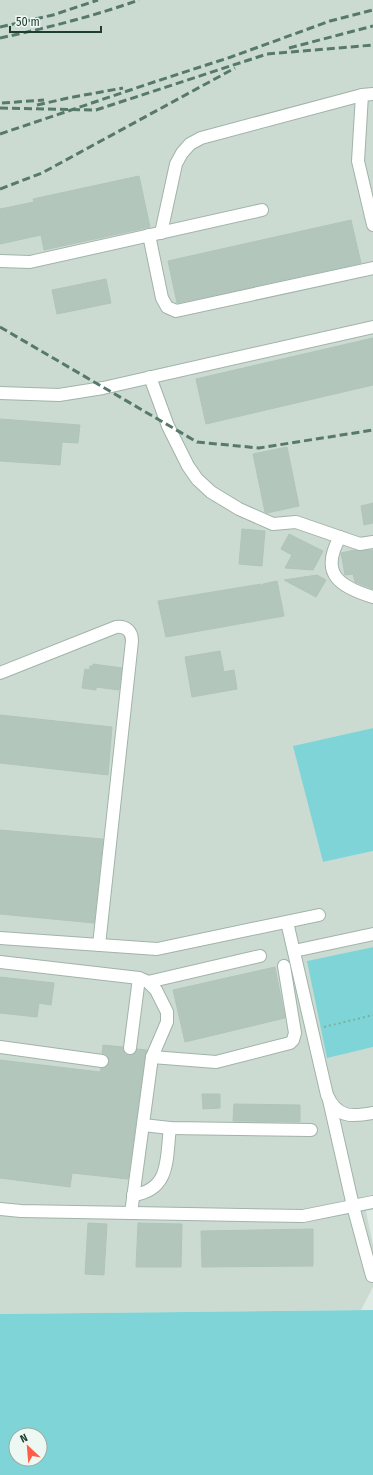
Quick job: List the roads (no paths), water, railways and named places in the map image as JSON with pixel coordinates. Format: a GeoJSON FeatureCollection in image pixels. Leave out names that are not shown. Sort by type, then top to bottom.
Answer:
{"type":"FeatureCollection","features":[{"type":"Feature","properties":{"kind":"lane"},"geometry":{"type":"LineString","coordinates":[[373,225],[358,161],[367,95],[201,138],[190,144],[182,153],[176,164],[155,234],[162,298],[167,307],[176,311],[373,268]]}},
{"type":"Feature","properties":{"kind":"lane"},"geometry":{"type":"LineString","coordinates":[[0,261],[30,262],[262,210]]}},
{"type":"Feature","properties":{"kind":"lane"},"geometry":{"type":"LineString","coordinates":[[0,393],[59,395],[103,388],[373,327]]}},
{"type":"Feature","properties":{"kind":"lane"},"geometry":{"type":"LineString","coordinates":[[150,377],[168,426],[188,466],[197,479],[211,492],[239,509],[273,524],[296,522],[360,544],[373,542]]}},
{"type":"Feature","properties":{"kind":"lane"},"geometry":{"type":"LineString","coordinates":[[340,537],[333,550],[331,560],[337,579],[344,586],[353,591],[373,597]]}},
{"type":"Feature","properties":{"kind":"lane"},"geometry":{"type":"LineString","coordinates":[[0,674],[67,646],[120,627],[128,629],[132,638],[99,945]]}},
{"type":"Feature","properties":{"kind":"lane"},"geometry":{"type":"LineString","coordinates":[[0,664],[67,646]]}},
{"type":"Feature","properties":{"kind":"lane"},"geometry":{"type":"LineString","coordinates":[[0,938],[156,949],[319,915]]}},
{"type":"Feature","properties":{"kind":"lane"},"geometry":{"type":"LineString","coordinates":[[287,922],[353,1206],[372,1276]]}},
{"type":"Feature","properties":{"kind":"lane"},"geometry":{"type":"LineString","coordinates":[[294,951],[373,934]]}},
{"type":"Feature","properties":{"kind":"lane"},"geometry":{"type":"LineString","coordinates":[[0,962],[144,980],[260,956]]}},
{"type":"Feature","properties":{"kind":"lane"},"geometry":{"type":"LineString","coordinates":[[152,1057],[216,1062],[290,1043],[293,1040],[295,1033],[284,966]]}},
{"type":"Feature","properties":{"kind":"lane"},"geometry":{"type":"LineString","coordinates":[[130,1048],[144,980]]}},
{"type":"Feature","properties":{"kind":"lane"},"geometry":{"type":"LineString","coordinates":[[131,1213],[152,1057],[167,1022],[168,1012],[156,990],[144,980]]}},
{"type":"Feature","properties":{"kind":"lane"},"geometry":{"type":"LineString","coordinates":[[0,1047],[102,1061]]}},
{"type":"Feature","properties":{"kind":"lane"},"geometry":{"type":"LineString","coordinates":[[327,1095],[337,1110],[344,1114],[352,1116],[373,1113]]}},
{"type":"Feature","properties":{"kind":"lane"},"geometry":{"type":"LineString","coordinates":[[143,1125],[170,1128],[311,1130]]}},
{"type":"Feature","properties":{"kind":"lane"},"geometry":{"type":"LineString","coordinates":[[133,1195],[143,1194],[152,1190],[159,1183],[164,1174],[170,1128]]}},
{"type":"Feature","properties":{"kind":"lane"},"geometry":{"type":"LineString","coordinates":[[0,1209],[21,1211],[303,1216],[373,1202]]}},
{"type":"Feature","properties":{"kind":"water"},"geometry":{"type":"Polygon","coordinates":[[[373,728],[373,851],[323,862],[293,746],[373,728]]]}},
{"type":"Feature","properties":{"kind":"water"},"geometry":{"type":"Polygon","coordinates":[[[373,947],[373,1047],[327,1058],[307,961],[373,947]]]}},
{"type":"Feature","properties":{"kind":"water"},"geometry":{"type":"Polygon","coordinates":[[[373,1310],[373,1475],[0,1475],[0,1314],[373,1310]]]}},
{"type":"Feature","properties":{"kind":"railway"},"geometry":{"type":"LineString","coordinates":[[0,27],[53,15],[98,0]]}},
{"type":"Feature","properties":{"kind":"railway"},"geometry":{"type":"LineString","coordinates":[[0,38],[70,21],[139,0]]}},
{"type":"Feature","properties":{"kind":"railway"},"geometry":{"type":"LineString","coordinates":[[0,134],[231,57],[330,21],[373,10]]}},
{"type":"Feature","properties":{"kind":"railway"},"geometry":{"type":"LineString","coordinates":[[289,48],[373,26]]}},
{"type":"Feature","properties":{"kind":"railway"},"geometry":{"type":"LineString","coordinates":[[0,108],[96,110],[267,54],[373,45]]}},
{"type":"Feature","properties":{"kind":"railway"},"geometry":{"type":"LineString","coordinates":[[0,189],[42,173],[235,68]]}},
{"type":"Feature","properties":{"kind":"railway"},"geometry":{"type":"LineString","coordinates":[[37,105],[123,88]]}},
{"type":"Feature","properties":{"kind":"railway"},"geometry":{"type":"LineString","coordinates":[[2,103],[44,100]]}},
{"type":"Feature","properties":{"kind":"railway"},"geometry":{"type":"LineString","coordinates":[[0,327],[197,442],[259,448],[373,430]]}}]}
